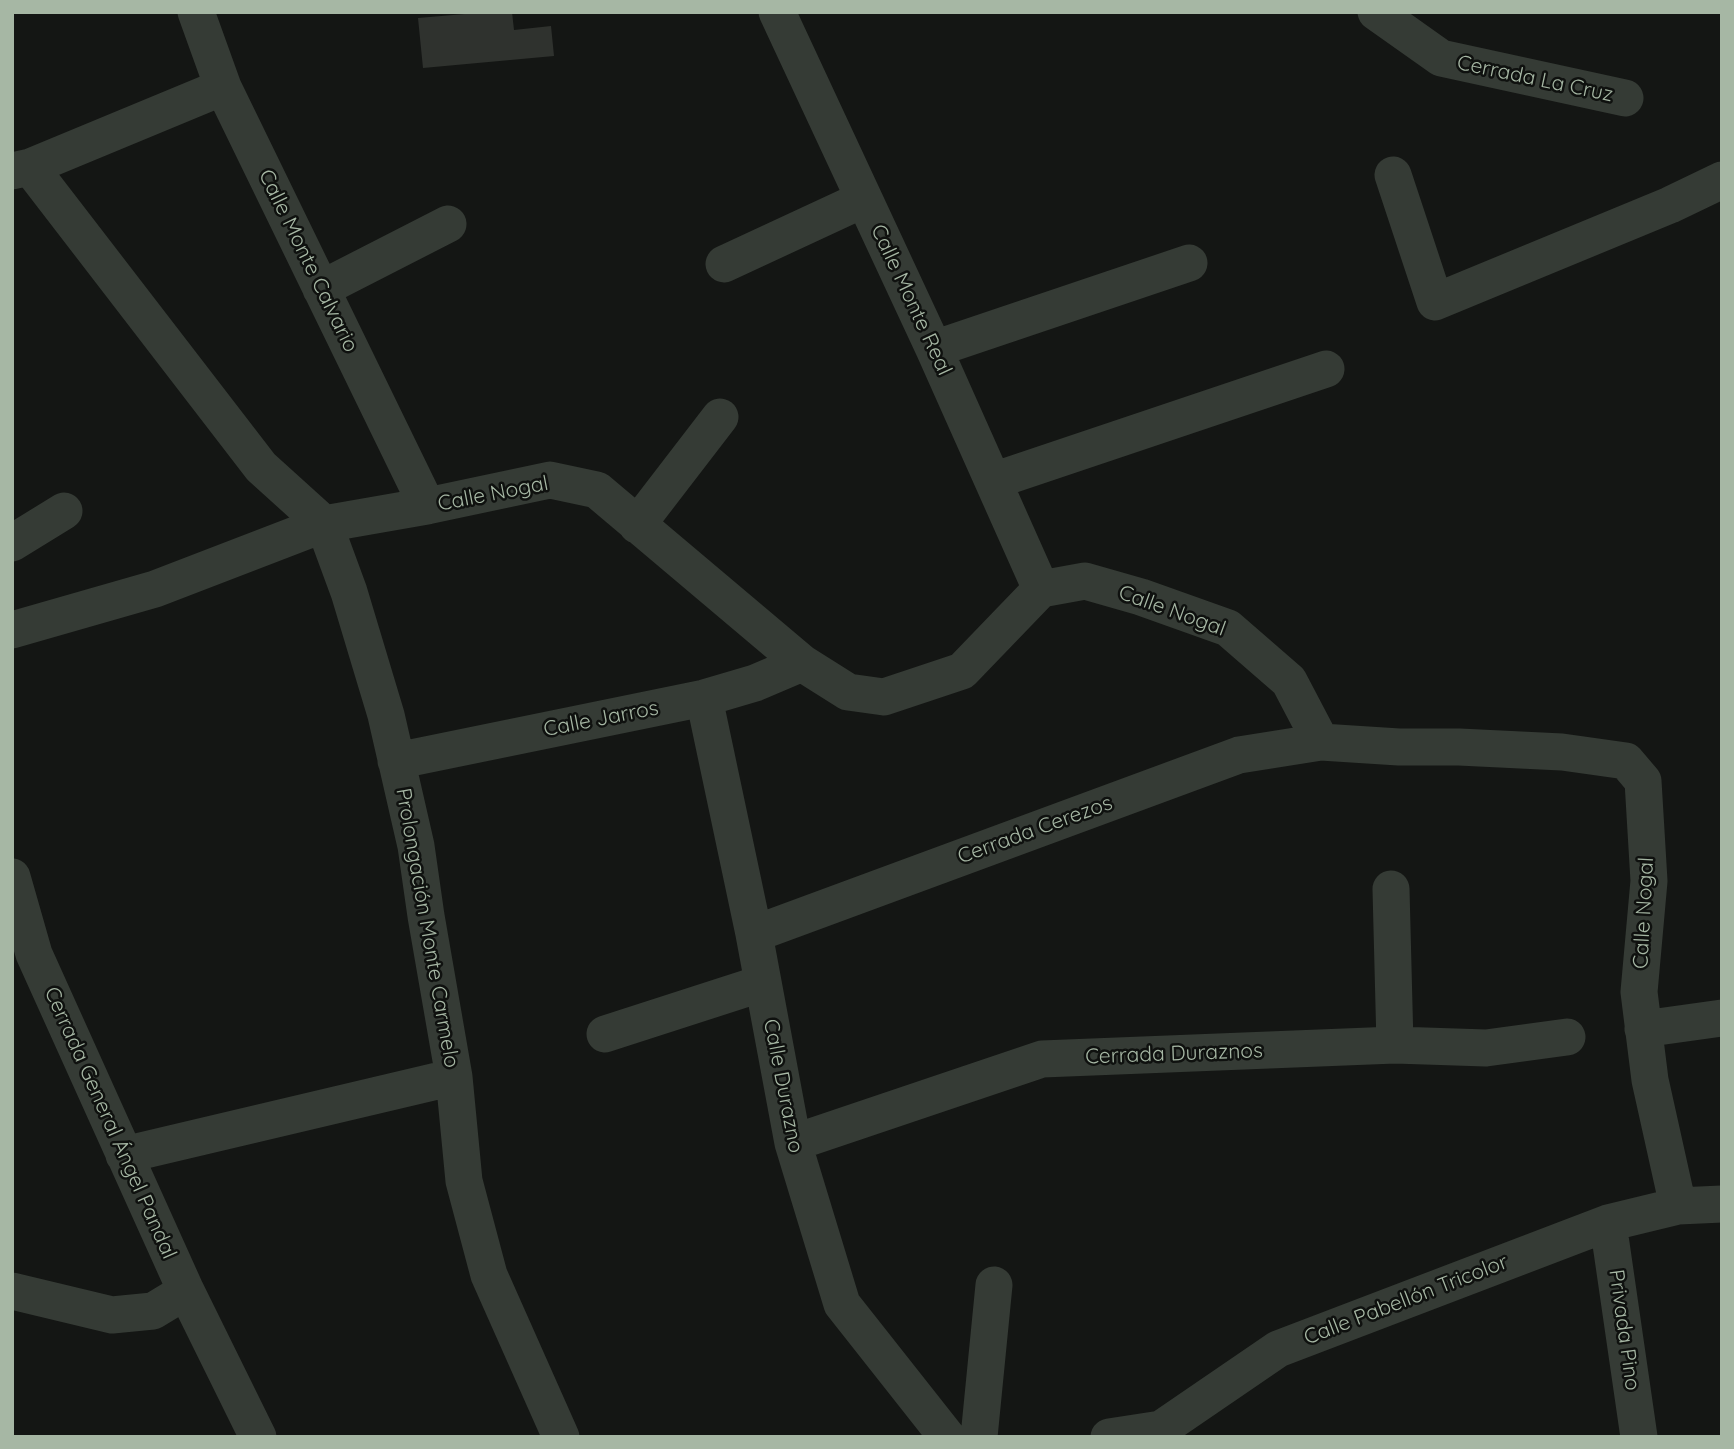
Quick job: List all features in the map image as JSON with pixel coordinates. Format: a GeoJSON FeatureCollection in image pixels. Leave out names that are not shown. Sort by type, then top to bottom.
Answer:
{"type":"FeatureCollection","features":[{"type":"Feature","properties":{"kind":"street","name":"Calle Monte Calvario"},"geometry":{"type":"LineString","coordinates":[[195,12],[223,87],[427,506]]}},
{"type":"Feature","properties":{"kind":"street","name":"Calle Monte Real"},"geometry":{"type":"LineString","coordinates":[[777,12],[934,349],[1041,589]]}},
{"type":"Feature","properties":{"kind":"street","name":"Cerrada La Cruz"},"geometry":{"type":"LineString","coordinates":[[1376,12],[1441,58],[1625,99]]}},
{"type":"Feature","properties":{"kind":"street"},"geometry":{"type":"LineString","coordinates":[[21,169],[223,87]]}},
{"type":"Feature","properties":{"kind":"street","name":"Prolongación Monte Carmelo"},"geometry":{"type":"LineString","coordinates":[[21,169],[69,216],[261,467],[324,524],[386,715],[416,846],[454,1077],[464,1181],[489,1275],[561,1437]]}},
{"type":"Feature","properties":{"kind":"street"},"geometry":{"type":"LineString","coordinates":[[1393,175],[1435,302],[1670,205],[1722,180]]}},
{"type":"Feature","properties":{"kind":"street"},"geometry":{"type":"LineString","coordinates":[[724,264],[864,199]]}},
{"type":"Feature","properties":{"kind":"street"},"geometry":{"type":"LineString","coordinates":[[321,289],[448,223]]}},
{"type":"Feature","properties":{"kind":"street"},"geometry":{"type":"LineString","coordinates":[[934,349],[1189,263]]}},
{"type":"Feature","properties":{"kind":"street"},"geometry":{"type":"LineString","coordinates":[[993,481],[1326,369]]}},
{"type":"Feature","properties":{"kind":"street"},"geometry":{"type":"LineString","coordinates":[[637,525],[720,417]]}},
{"type":"Feature","properties":{"kind":"street","name":"Calle Nogal"},"geometry":{"type":"LineString","coordinates":[[12,630],[155,589],[324,524],[550,480],[597,490],[802,663],[848,692],[884,697],[962,671],[1041,589],[1085,581],[1141,597],[1227,628],[1289,681],[1321,742],[1549,752],[1626,761],[1643,781],[1648,881],[1639,992],[1650,1080],[1678,1206]]}},
{"type":"Feature","properties":{"kind":"street"},"geometry":{"type":"LineString","coordinates":[[12,543],[64,511]]}},
{"type":"Feature","properties":{"kind":"street","name":"Calle Jarros"},"geometry":{"type":"LineString","coordinates":[[396,761],[704,698],[755,683],[802,663]]}},
{"type":"Feature","properties":{"kind":"street","name":"Calle Durazno"},"geometry":{"type":"LineString","coordinates":[[704,698],[754,934],[793,1143],[842,1304],[947,1437]]}},
{"type":"Feature","properties":{"kind":"street","name":"Cerrada Cerezos"},"geometry":{"type":"LineString","coordinates":[[754,934],[1239,755],[1321,742]]}},
{"type":"Feature","properties":{"kind":"street","name":"Cerrada General Ángel Pandal"},"geometry":{"type":"LineString","coordinates":[[12,877],[34,954],[186,1291],[258,1437]]}},
{"type":"Feature","properties":{"kind":"street"},"geometry":{"type":"LineString","coordinates":[[1391,889],[1395,1045]]}},
{"type":"Feature","properties":{"kind":"street"},"geometry":{"type":"LineString","coordinates":[[605,1034],[763,983]]}},
{"type":"Feature","properties":{"kind":"street"},"geometry":{"type":"LineString","coordinates":[[1643,1029],[1722,1018]]}},
{"type":"Feature","properties":{"kind":"street","name":"Cerrada Duraznos"},"geometry":{"type":"LineString","coordinates":[[793,1143],[1042,1059],[1395,1045],[1486,1048],[1567,1037]]}},
{"type":"Feature","properties":{"kind":"street"},"geometry":{"type":"LineString","coordinates":[[124,1155],[454,1077]]}},
{"type":"Feature","properties":{"kind":"street","name":"Calle Pabellón Tricolor"},"geometry":{"type":"LineString","coordinates":[[1109,1437],[1161,1429],[1278,1349],[1608,1223],[1678,1206],[1722,1204]]}},
{"type":"Feature","properties":{"kind":"street","name":"Privada Pino"},"geometry":{"type":"LineString","coordinates":[[1608,1223],[1639,1437]]}},
{"type":"Feature","properties":{"kind":"street"},"geometry":{"type":"LineString","coordinates":[[979,1437],[994,1286]]}},
{"type":"Feature","properties":{"kind":"street"},"geometry":{"type":"LineString","coordinates":[[12,1291],[112,1315],[153,1311],[186,1291]]}},
{"type":"Feature","properties":{"kind":"building"},"geometry":{"type":"Polygon","coordinates":[[[512,12],[514,30],[551,26],[554,56],[423,68],[418,18],[512,12]]]}}]}
